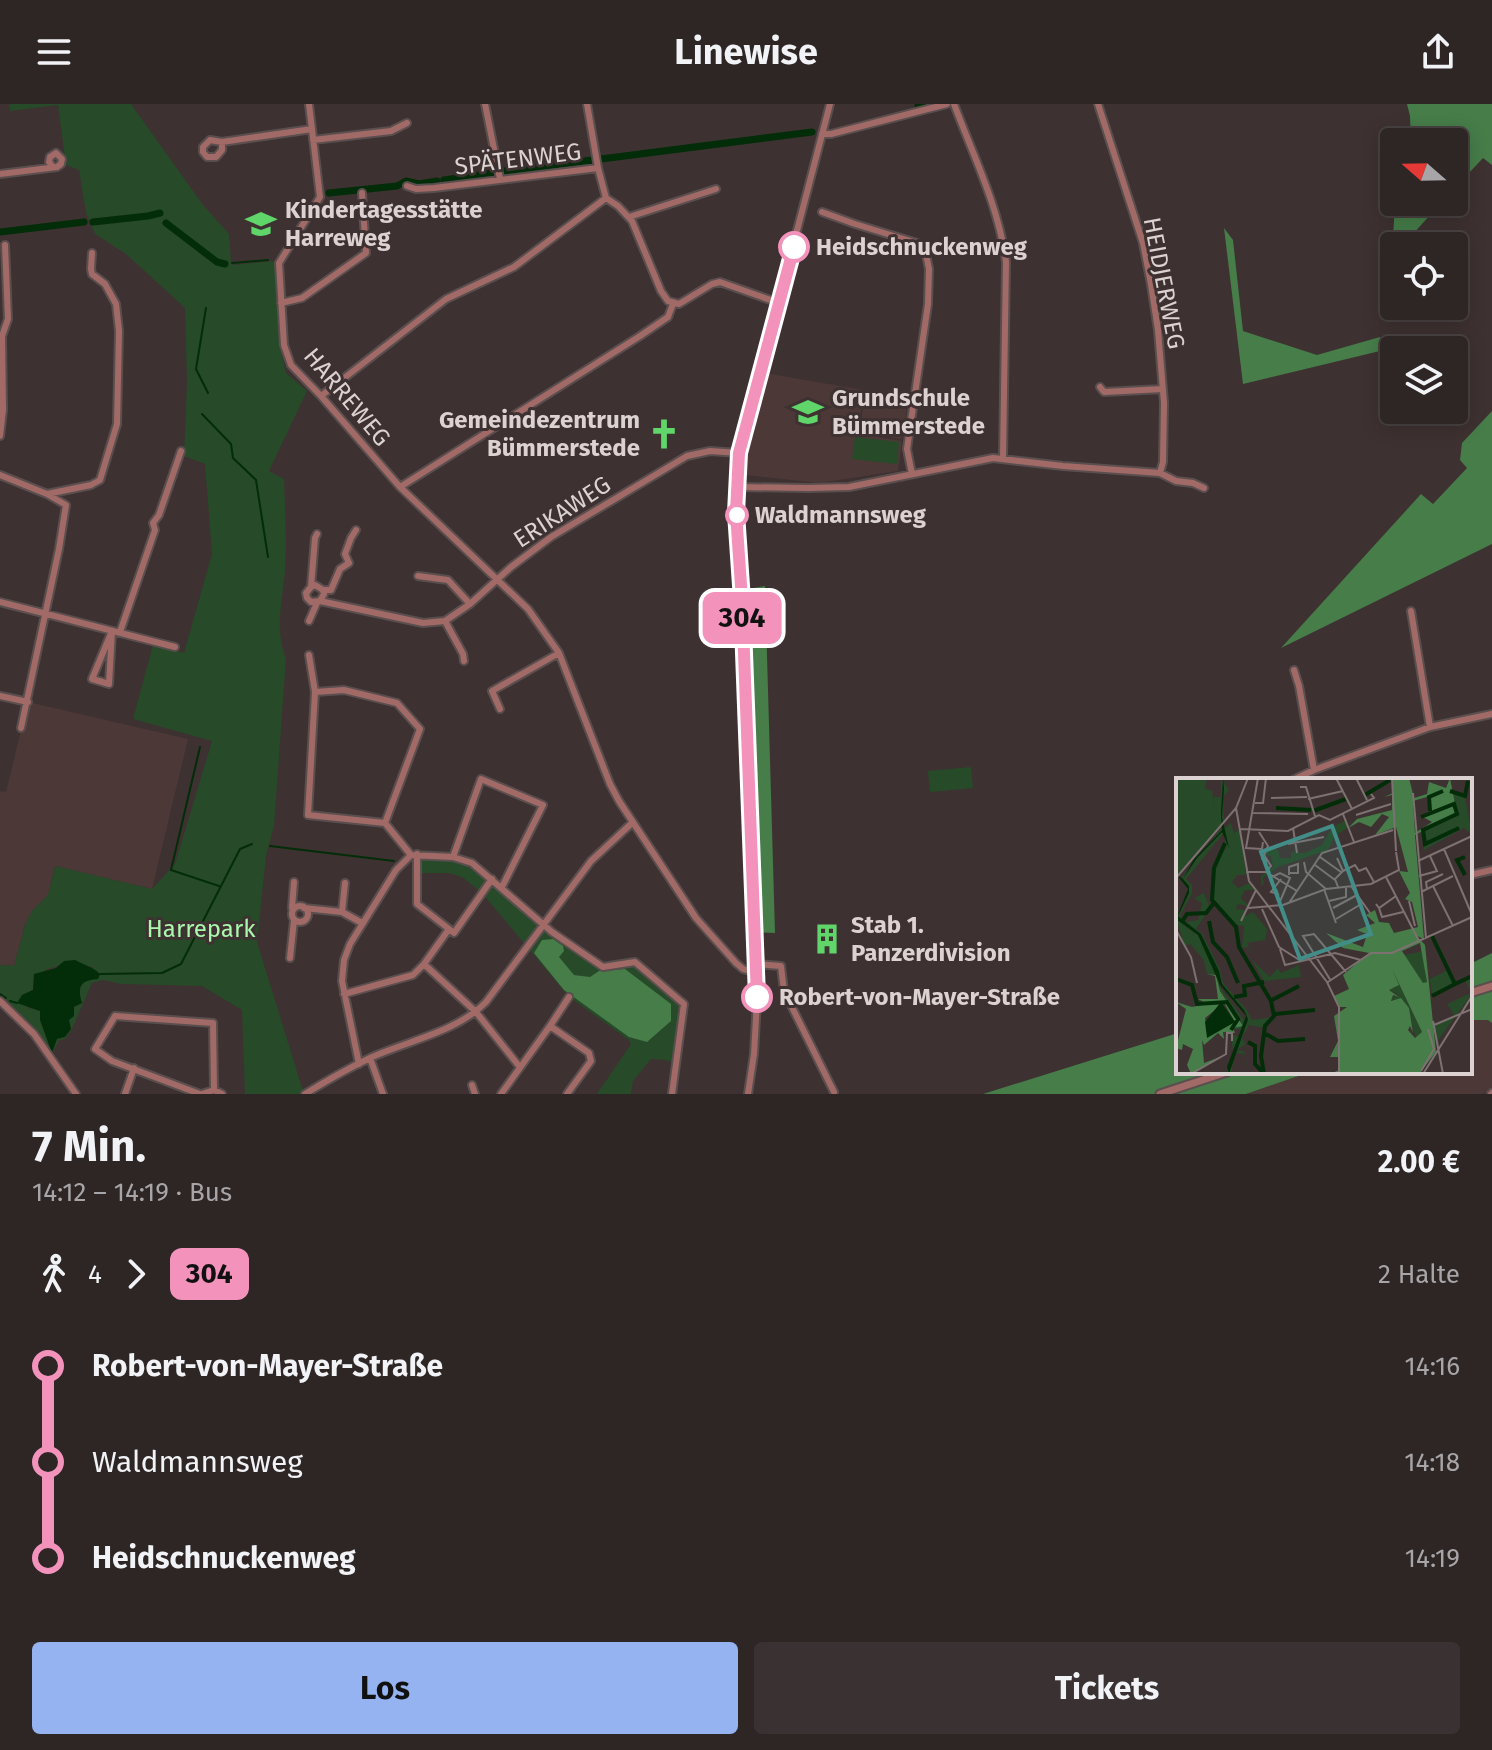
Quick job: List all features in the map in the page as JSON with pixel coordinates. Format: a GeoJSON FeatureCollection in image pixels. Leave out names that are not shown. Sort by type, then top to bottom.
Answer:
{"type":"FeatureCollection","features":[{"type":"Feature","properties":{"kind":"street","name":"HARREWEG"},"geometry":{"type":"LineString","coordinates":[[309,104],[320,197],[279,263],[284,345],[291,365],[400,487],[528,609],[559,653],[610,784],[633,822]]}},
{"type":"Feature","properties":{"kind":"street"},"geometry":{"type":"LineString","coordinates":[[485,104],[500,179]]}},
{"type":"Feature","properties":{"kind":"street"},"geometry":{"type":"LineString","coordinates":[[587,104],[598,168]]}},
{"type":"Feature","properties":{"kind":"street"},"geometry":{"type":"LineString","coordinates":[[748,1094],[754,1054],[756,964],[736,487],[739,453],[822,134],[827,104]]}},
{"type":"Feature","properties":{"kind":"street"},"geometry":{"type":"LineString","coordinates":[[822,134],[947,104]]}},
{"type":"Feature","properties":{"kind":"street"},"geometry":{"type":"LineString","coordinates":[[954,104],[1004,243],[1003,458]]}},
{"type":"Feature","properties":{"kind":"street","name":"HEIDJERWEG"},"geometry":{"type":"LineString","coordinates":[[1098,104],[1143,243],[1158,330],[1163,389],[1163,462],[1160,473]]}},
{"type":"Feature","properties":{"kind":"street"},"geometry":{"type":"LineString","coordinates":[[313,140],[391,131],[407,123]]}},
{"type":"Feature","properties":{"kind":"street"},"geometry":{"type":"LineString","coordinates":[[222,142],[312,129]]}},
{"type":"Feature","properties":{"kind":"street"},"geometry":{"type":"LineString","coordinates":[[0,174],[53,167]]}},
{"type":"Feature","properties":{"kind":"street","name":"SPÄTENWEG"},"geometry":{"type":"LineString","coordinates":[[407,186],[434,188],[598,168],[606,198]]}},
{"type":"Feature","properties":{"kind":"street"},"geometry":{"type":"LineString","coordinates":[[629,217],[716,189]]}},
{"type":"Feature","properties":{"kind":"street"},"geometry":{"type":"LineString","coordinates":[[281,303],[302,298],[366,253],[362,193]]}},
{"type":"Feature","properties":{"kind":"street"},"geometry":{"type":"LineString","coordinates":[[321,396],[446,299],[514,267],[606,198],[613,201],[635,226],[668,301],[679,304],[720,282],[779,303]]}},
{"type":"Feature","properties":{"kind":"street"},"geometry":{"type":"LineString","coordinates":[[822,212],[917,243],[925,249],[929,269],[928,298],[907,449],[912,474]]}},
{"type":"Feature","properties":{"kind":"street"},"geometry":{"type":"LineString","coordinates":[[0,436],[3,410],[2,336],[8,319],[5,245]]}},
{"type":"Feature","properties":{"kind":"street"},"geometry":{"type":"LineString","coordinates":[[47,494],[91,485],[100,480],[117,424],[119,338],[116,304],[105,284],[92,274],[92,253]]}},
{"type":"Feature","properties":{"kind":"street"},"geometry":{"type":"LineString","coordinates":[[400,487],[640,336],[668,317],[673,304]]}},
{"type":"Feature","properties":{"kind":"street"},"geometry":{"type":"LineString","coordinates":[[1100,387],[1104,392],[1163,389]]}},
{"type":"Feature","properties":{"kind":"street"},"geometry":{"type":"LineString","coordinates":[[116,632],[92,679],[109,684],[112,644],[181,451]]}},
{"type":"Feature","properties":{"kind":"street","name":"ERIKAWEG"},"geometry":{"type":"LineString","coordinates":[[445,621],[551,537],[687,456],[710,451],[739,453]]}},
{"type":"Feature","properties":{"kind":"street"},"geometry":{"type":"LineString","coordinates":[[736,487],[832,488],[981,459],[1003,458],[1160,473],[1176,481],[1204,488]]}},
{"type":"Feature","properties":{"kind":"street"},"geometry":{"type":"LineString","coordinates":[[0,475],[66,505]]}},
{"type":"Feature","properties":{"kind":"street"},"geometry":{"type":"LineString","coordinates":[[21,728],[71,489]]}},
{"type":"Feature","properties":{"kind":"street"},"geometry":{"type":"LineString","coordinates":[[311,587],[331,590],[340,569],[349,563],[345,554],[356,530]]}},
{"type":"Feature","properties":{"kind":"street"},"geometry":{"type":"LineString","coordinates":[[317,534],[311,587],[306,593],[311,602],[423,623],[445,621],[464,661]]}},
{"type":"Feature","properties":{"kind":"street"},"geometry":{"type":"LineString","coordinates":[[418,576],[448,580],[470,604]]}},
{"type":"Feature","properties":{"kind":"street"},"geometry":{"type":"LineString","coordinates":[[309,621],[324,594],[323,590]]}},
{"type":"Feature","properties":{"kind":"street"},"geometry":{"type":"LineString","coordinates":[[0,602],[175,647]]}},
{"type":"Feature","properties":{"kind":"street"},"geometry":{"type":"LineString","coordinates":[[1411,611],[1430,727]]}},
{"type":"Feature","properties":{"kind":"street"},"geometry":{"type":"LineString","coordinates":[[500,709],[492,691],[559,653]]}},
{"type":"Feature","properties":{"kind":"street"},"geometry":{"type":"LineString","coordinates":[[309,655],[315,692],[308,815],[385,823],[414,854],[417,904],[454,933],[492,879]]}},
{"type":"Feature","properties":{"kind":"street"},"geometry":{"type":"LineString","coordinates":[[1294,670],[1314,770]]}},
{"type":"Feature","properties":{"kind":"street"},"geometry":{"type":"LineString","coordinates":[[315,692],[344,690],[397,703],[420,729],[385,823]]}},
{"type":"Feature","properties":{"kind":"street"},"geometry":{"type":"LineString","coordinates":[[0,696],[28,702]]}},
{"type":"Feature","properties":{"kind":"street"},"geometry":{"type":"LineString","coordinates":[[1297,778],[1430,727],[1492,714]]}},
{"type":"Feature","properties":{"kind":"street"},"geometry":{"type":"LineString","coordinates":[[453,857],[481,779],[543,805],[502,887]]}},
{"type":"Feature","properties":{"kind":"street"},"geometry":{"type":"LineString","coordinates":[[305,1094],[370,1058],[459,1022],[476,1012],[591,861],[633,822],[696,918],[736,963],[756,973]]}},
{"type":"Feature","properties":{"kind":"street"},"geometry":{"type":"LineString","coordinates":[[359,1064],[342,981],[347,950],[396,870],[414,854],[453,857],[472,863],[544,925],[603,967],[635,962],[684,1004],[672,1094]]}},
{"type":"Feature","properties":{"kind":"street"},"geometry":{"type":"LineString","coordinates":[[1472,875],[1492,870]]}},
{"type":"Feature","properties":{"kind":"street"},"geometry":{"type":"LineString","coordinates":[[294,882],[294,909]]}},
{"type":"Feature","properties":{"kind":"street"},"geometry":{"type":"LineString","coordinates":[[342,912],[345,883]]}},
{"type":"Feature","properties":{"kind":"street"},"geometry":{"type":"LineString","coordinates":[[290,958],[294,920],[291,913],[298,906],[342,912],[362,923]]}},
{"type":"Feature","properties":{"kind":"street"},"geometry":{"type":"LineString","coordinates":[[294,920],[299,923],[306,920],[304,908]]}},
{"type":"Feature","properties":{"kind":"street"},"geometry":{"type":"LineString","coordinates":[[344,994],[413,975],[449,929]]}},
{"type":"Feature","properties":{"kind":"street"},"geometry":{"type":"LineString","coordinates":[[424,964],[476,1012],[519,1066]]}},
{"type":"Feature","properties":{"kind":"street"},"geometry":{"type":"LineString","coordinates":[[756,964],[781,966],[784,991],[834,1092]]}},
{"type":"Feature","properties":{"kind":"street"},"geometry":{"type":"LineString","coordinates":[[1472,992],[1492,986]]}},
{"type":"Feature","properties":{"kind":"street"},"geometry":{"type":"LineString","coordinates":[[501,1094],[569,997]]}},
{"type":"Feature","properties":{"kind":"street"},"geometry":{"type":"LineString","coordinates":[[0,1001],[34,1034],[76,1094]]}},
{"type":"Feature","properties":{"kind":"street"},"geometry":{"type":"LineString","coordinates":[[214,1090],[213,1023],[115,1016],[95,1049],[112,1061],[201,1094],[214,1090],[222,1094]]}},
{"type":"Feature","properties":{"kind":"street"},"geometry":{"type":"LineString","coordinates":[[550,1026],[589,1053],[591,1061],[567,1094]]}},
{"type":"Feature","properties":{"kind":"street"},"geometry":{"type":"LineString","coordinates":[[370,1058],[383,1094]]}},
{"type":"Feature","properties":{"kind":"street"},"geometry":{"type":"LineString","coordinates":[[125,1094],[134,1068]]}},
{"type":"Feature","properties":{"kind":"street"},"geometry":{"type":"LineString","coordinates":[[1160,1094],[1221,1074]]}},
{"type":"Feature","properties":{"kind":"street"},"geometry":{"type":"LineString","coordinates":[[472,1085],[475,1094]]}},
{"type":"Feature","properties":{"kind":"shaded area"},"geometry":{"type":"Polygon","coordinates":[[[1407,104],[1492,104],[1492,165],[1483,158],[1468,174],[1468,128],[1410,128],[1407,104]]]}},
{"type":"Feature","properties":{"kind":"shaded area"},"geometry":{"type":"Polygon","coordinates":[[[1394,216],[1429,216],[1415,232],[1393,232],[1394,216]]]}},
{"type":"Feature","properties":{"kind":"shaded area"},"geometry":{"type":"Polygon","coordinates":[[[1224,228],[1233,240],[1243,331],[1317,355],[1380,337],[1380,351],[1243,384],[1224,228]]]}},
{"type":"Feature","properties":{"kind":"shaded area","name":"Grundschule Bümmerstede"},"geometry":{"type":"Polygon","coordinates":[[[765,373],[863,390],[858,434],[902,441],[898,471],[819,483],[745,475],[745,451],[765,373]]]}},
{"type":"Feature","properties":{"kind":"shaded area"},"geometry":{"type":"Polygon","coordinates":[[[866,390],[909,395],[902,439],[859,433],[866,390]]]}},
{"type":"Feature","properties":{"kind":"shaded area"},"geometry":{"type":"Polygon","coordinates":[[[1492,411],[1492,544],[1281,648],[1421,494],[1433,504],[1467,468],[1460,460],[1462,443],[1492,411]]]}},
{"type":"Feature","properties":{"kind":"shaded area"},"geometry":{"type":"Polygon","coordinates":[[[765,586],[775,933],[754,932],[741,590],[765,586]]]}},
{"type":"Feature","properties":{"kind":"shaded area"},"geometry":{"type":"Polygon","coordinates":[[[28,702],[188,739],[152,889],[55,866],[48,895],[32,911],[25,925],[14,966],[0,965],[0,791],[6,792],[28,702]]]}},
{"type":"Feature","properties":{"kind":"shaded area"},"geometry":{"type":"Polygon","coordinates":[[[553,939],[563,946],[564,951],[559,957],[574,975],[590,977],[599,971],[625,969],[671,1004],[671,1021],[647,1042],[629,1037],[564,990],[534,953],[542,940],[553,939]]]}},
{"type":"Feature","properties":{"kind":"shaded area"},"geometry":{"type":"Polygon","coordinates":[[[1492,953],[1492,1023],[1472,1020],[1472,963],[1492,953]]]}},
{"type":"Feature","properties":{"kind":"shaded area"},"geometry":{"type":"Polygon","coordinates":[[[75,960],[100,974],[98,979],[81,985],[82,1003],[74,1007],[74,1016],[69,1020],[71,1029],[65,1037],[57,1039],[52,1053],[40,1020],[40,1011],[17,1003],[22,995],[33,990],[34,974],[56,968],[64,961],[75,960]]]}},
{"type":"Feature","properties":{"kind":"shaded area"},"geometry":{"type":"Polygon","coordinates":[[[1472,1020],[1492,1023],[1492,1090],[1482,1094],[1246,1094],[1304,1074],[1472,1074],[1472,1020]]]}},
{"type":"Feature","properties":{"kind":"shaded area"},"geometry":{"type":"Polygon","coordinates":[[[1176,1034],[1176,1074],[1304,1074],[1246,1094],[983,1094],[1176,1034]]]}},
{"type":"Feature","properties":{"kind":"green space","name":"Harrepark"},"geometry":{"type":"Polygon","coordinates":[[[9,104],[131,104],[203,205],[229,234],[233,265],[275,261],[280,347],[286,373],[307,391],[269,471],[284,479],[286,558],[280,636],[286,658],[274,826],[266,856],[257,942],[304,1094],[245,1094],[242,1010],[202,986],[121,984],[103,980],[92,983],[72,1029],[65,1039],[59,1040],[52,1054],[34,1027],[0,994],[0,965],[14,966],[25,925],[32,911],[48,895],[55,866],[152,889],[175,864],[212,741],[133,719],[153,645],[184,653],[212,554],[205,464],[184,456],[187,382],[185,308],[126,254],[95,234],[86,213],[79,170],[66,165],[58,105],[10,111],[9,104]],[[75,960],[45,970],[33,990],[22,995],[28,1008],[40,1010],[49,1046],[54,1047],[69,1020],[81,984],[89,979],[93,967],[75,960]]]}},
{"type":"Feature","properties":{"kind":"green space"},"geometry":{"type":"Polygon","coordinates":[[[855,437],[899,442],[897,464],[852,459],[855,437]]]}},
{"type":"Feature","properties":{"kind":"green space"},"geometry":{"type":"Polygon","coordinates":[[[971,767],[973,788],[930,792],[928,771],[971,767]]]}},
{"type":"Feature","properties":{"kind":"green space"},"geometry":{"type":"Polygon","coordinates":[[[417,854],[472,863],[524,908],[603,967],[635,962],[684,1004],[677,1064],[651,1059],[633,1081],[631,1094],[597,1094],[631,1044],[629,1040],[569,997],[482,893],[462,877],[449,873],[416,873],[417,854]]]}},
{"type":"Feature","properties":{"kind":"waterway"},"geometry":{"type":"LineString","coordinates":[[918,106],[925,104]]}},
{"type":"Feature","properties":{"kind":"waterway"},"geometry":{"type":"LineString","coordinates":[[601,159],[812,132]]}},
{"type":"Feature","properties":{"kind":"waterway"},"geometry":{"type":"LineString","coordinates":[[503,171],[593,160]]}},
{"type":"Feature","properties":{"kind":"waterway"},"geometry":{"type":"LineString","coordinates":[[444,180],[492,173]]}},
{"type":"Feature","properties":{"kind":"waterway"},"geometry":{"type":"LineString","coordinates":[[329,193],[397,186],[406,181],[419,184],[437,181]]}},
{"type":"Feature","properties":{"kind":"waterway"},"geometry":{"type":"LineString","coordinates":[[93,222],[160,213]]}},
{"type":"Feature","properties":{"kind":"waterway"},"geometry":{"type":"LineString","coordinates":[[0,232],[84,222]]}},
{"type":"Feature","properties":{"kind":"waterway"},"geometry":{"type":"LineString","coordinates":[[166,223],[217,262],[225,264]]}},
{"type":"Feature","properties":{"kind":"waterway"},"geometry":{"type":"LineString","coordinates":[[232,263],[268,260]]}},
{"type":"Feature","properties":{"kind":"waterway"},"geometry":{"type":"LineString","coordinates":[[206,308],[196,369],[208,393]]}},
{"type":"Feature","properties":{"kind":"waterway"},"geometry":{"type":"LineString","coordinates":[[202,414],[231,444],[233,458],[256,480],[268,557]]}},
{"type":"Feature","properties":{"kind":"waterway"},"geometry":{"type":"LineString","coordinates":[[200,747],[171,870],[219,886]]}},
{"type":"Feature","properties":{"kind":"waterway"},"geometry":{"type":"LineString","coordinates":[[100,974],[162,973],[181,964],[240,849],[252,844]]}},
{"type":"Feature","properties":{"kind":"waterway"},"geometry":{"type":"LineString","coordinates":[[270,846],[394,861]]}},
{"type":"Feature","properties":{"kind":"waterway"},"geometry":{"type":"LineString","coordinates":[[0,994],[6,998]]}},
{"type":"Feature","properties":{"kind":"waterway"},"geometry":{"type":"LineString","coordinates":[[10,1001],[17,1003]]}},
{"type":"Feature","properties":{"kind":"waterway"},"geometry":{"type":"LineString","coordinates":[[52,1053],[80,1094]]}},
{"type":"Feature","properties":{"kind":"bus line","name":"304"},"geometry":{"type":"LineString","coordinates":[[757,997],[736,487],[739,453],[794,247]]}},
{"type":"Feature","properties":{"kind":"place","name":"Kindertagesstätte Harreweg"},"geometry":{"type":"Point","coordinates":[261,224]}},
{"type":"Feature","properties":{"kind":"place","name":"Heidschnuckenweg"},"geometry":{"type":"Point","coordinates":[794,247]}},
{"type":"Feature","properties":{"kind":"place","name":"Grundschule Bümmerstede"},"geometry":{"type":"Point","coordinates":[808,412]}},
{"type":"Feature","properties":{"kind":"place","name":"Gemeindezentrum Bümmerstede"},"geometry":{"type":"Point","coordinates":[664,434]}},
{"type":"Feature","properties":{"kind":"place","name":"Waldmannsweg"},"geometry":{"type":"Point","coordinates":[737,515]}},
{"type":"Feature","properties":{"kind":"place","name":"Stab 1. Panzerdivision"},"geometry":{"type":"Point","coordinates":[827,939]}},
{"type":"Feature","properties":{"kind":"place","name":"Robert-von-Mayer-Straße"},"geometry":{"type":"Point","coordinates":[757,997]}}]}
